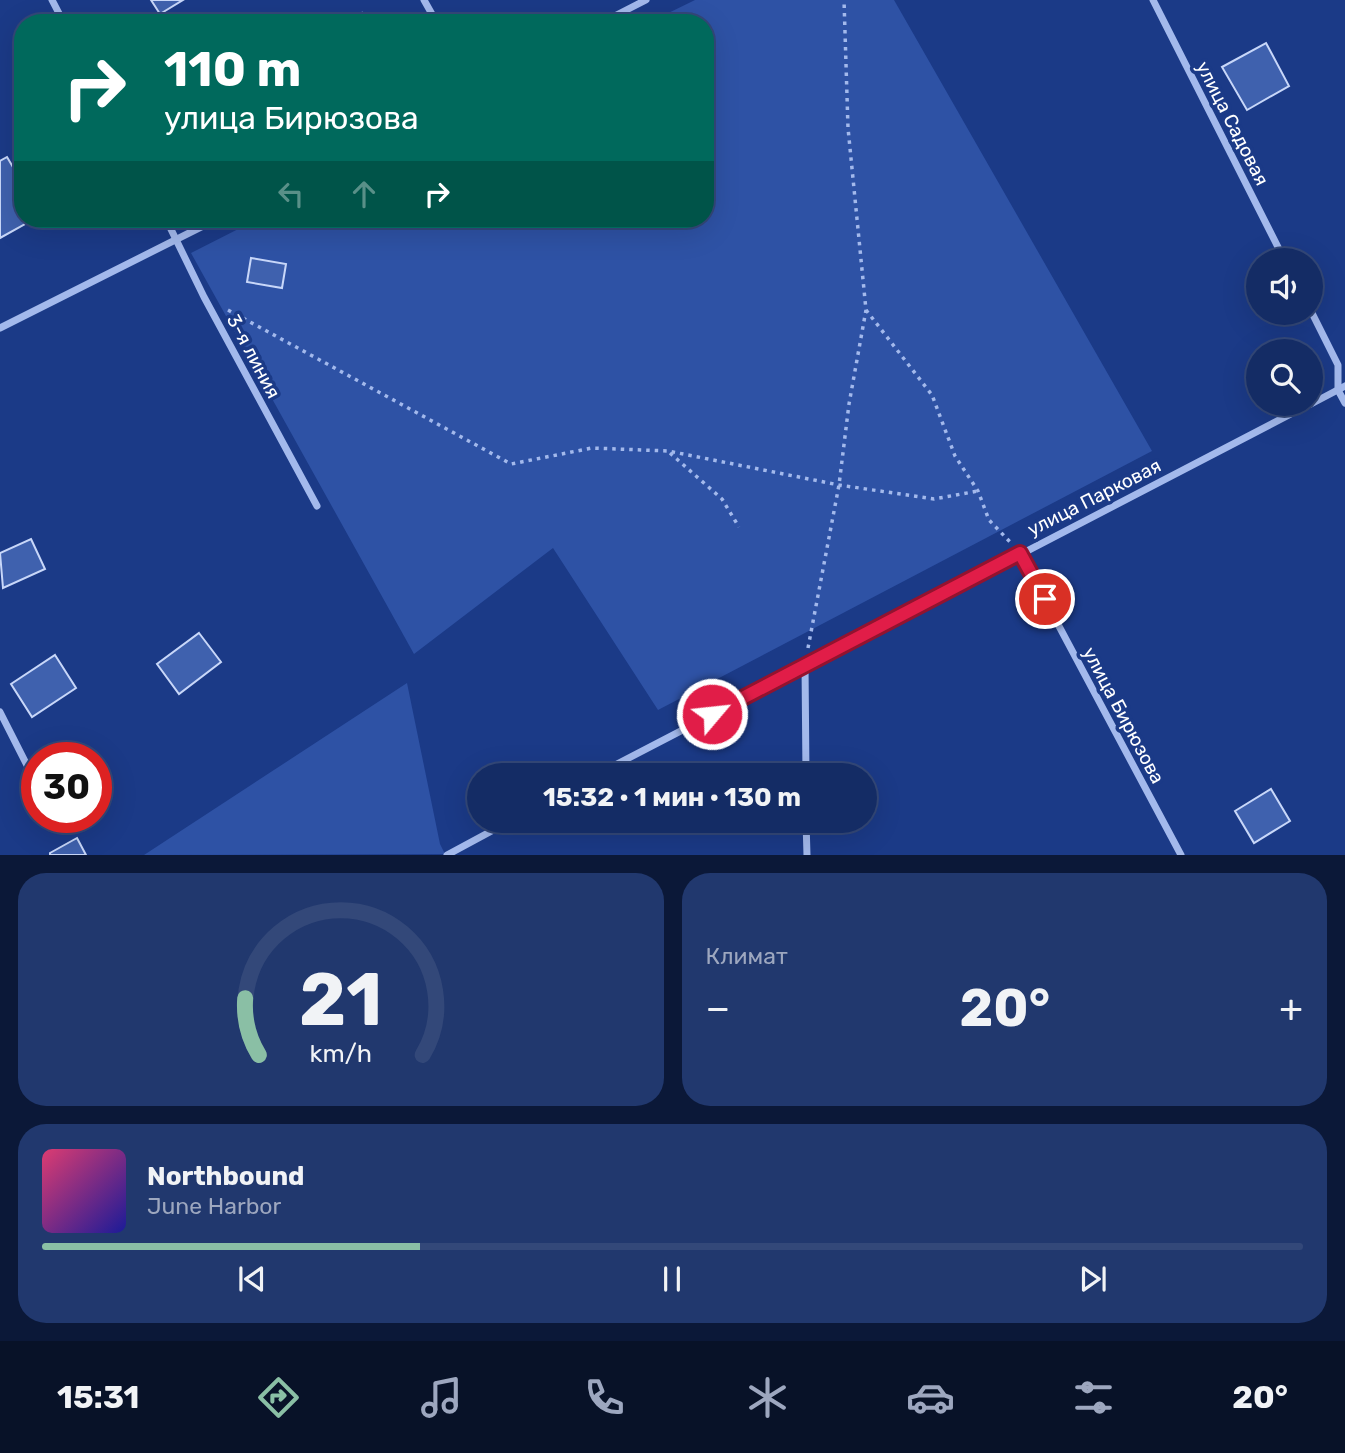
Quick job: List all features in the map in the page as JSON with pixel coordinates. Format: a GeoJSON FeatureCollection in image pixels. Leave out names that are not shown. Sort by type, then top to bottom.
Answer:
{"type":"FeatureCollection","features":[{"type":"Feature","properties":{"kind":"street"},"geometry":{"type":"LineString","coordinates":[[619,14],[646,0]]}},
{"type":"Feature","properties":{"kind":"street","name":"улица Садовая"},"geometry":{"type":"LineString","coordinates":[[1153,0],[1278,248]]}},
{"type":"Feature","properties":{"kind":"street","name":"3-я линия"},"geometry":{"type":"LineString","coordinates":[[171,228],[204,297],[317,506]]}},
{"type":"Feature","properties":{"kind":"street"},"geometry":{"type":"LineString","coordinates":[[0,328],[199,228]]}},
{"type":"Feature","properties":{"kind":"street"},"geometry":{"type":"LineString","coordinates":[[1318,325],[1338,365],[1345,403]]}},
{"type":"Feature","properties":{"kind":"street","name":"улица Парковая"},"geometry":{"type":"LineString","coordinates":[[1323,397],[1341,388]]}},
{"type":"Feature","properties":{"kind":"street","name":"улица Парковая"},"geometry":{"type":"LineString","coordinates":[[619,763],[1287,416]]}},
{"type":"Feature","properties":{"kind":"street","name":"улица Бирюзова"},"geometry":{"type":"LineString","coordinates":[[1020,553],[1181,855]]}},
{"type":"Feature","properties":{"kind":"street"},"geometry":{"type":"LineString","coordinates":[[805,664],[806,763]]}},
{"type":"Feature","properties":{"kind":"street"},"geometry":{"type":"LineString","coordinates":[[0,712],[21,753]]}},
{"type":"Feature","properties":{"kind":"street"},"geometry":{"type":"LineString","coordinates":[[447,855],[488,833]]}},
{"type":"Feature","properties":{"kind":"street"},"geometry":{"type":"LineString","coordinates":[[806,833],[807,855]]}},
{"type":"Feature","properties":{"kind":"path"},"geometry":{"type":"LineString","coordinates":[[805,664],[839,485],[849,404],[866,310],[848,128],[844,0]]}},
{"type":"Feature","properties":{"kind":"path"},"geometry":{"type":"LineString","coordinates":[[228,310],[454,432],[484,452],[512,464],[592,448],[668,451],[839,485],[934,499],[978,491]]}},
{"type":"Feature","properties":{"kind":"path"},"geometry":{"type":"LineString","coordinates":[[866,310],[932,395],[955,456],[978,491],[989,520],[1020,553]]}},
{"type":"Feature","properties":{"kind":"path"},"geometry":{"type":"LineString","coordinates":[[668,451],[722,499],[739,527]]}},
{"type":"Feature","properties":{"kind":"shaded area"},"geometry":{"type":"Polygon","coordinates":[[[695,0],[894,0],[1152,451],[658,710],[553,548],[414,654],[191,253],[240,228],[714,228],[714,14],[666,14],[695,0]]]}},
{"type":"Feature","properties":{"kind":"shaded area"},"geometry":{"type":"Polygon","coordinates":[[[407,683],[440,844],[445,854],[144,855],[407,683]]]}},
{"type":"Feature","properties":{"kind":"building"},"geometry":{"type":"Polygon","coordinates":[[[151,0],[183,0],[160,14],[151,0]]]}},
{"type":"Feature","properties":{"kind":"building"},"geometry":{"type":"Polygon","coordinates":[[[1266,43],[1289,86],[1247,110],[1222,67],[1266,43]]]}},
{"type":"Feature","properties":{"kind":"building"},"geometry":{"type":"Polygon","coordinates":[[[7,157],[14,169],[14,228],[18,228],[0,238],[0,161],[7,157]]]}},
{"type":"Feature","properties":{"kind":"building"},"geometry":{"type":"Polygon","coordinates":[[[251,258],[286,264],[282,288],[247,282],[251,258]]]}},
{"type":"Feature","properties":{"kind":"building"},"geometry":{"type":"Polygon","coordinates":[[[31,539],[45,569],[3,588],[0,553],[31,539]]]}},
{"type":"Feature","properties":{"kind":"building"},"geometry":{"type":"Polygon","coordinates":[[[199,633],[221,662],[179,694],[157,664],[199,633]]]}},
{"type":"Feature","properties":{"kind":"building"},"geometry":{"type":"Polygon","coordinates":[[[55,655],[76,688],[32,717],[11,684],[55,655]]]}},
{"type":"Feature","properties":{"kind":"building"},"geometry":{"type":"Polygon","coordinates":[[[1271,789],[1290,821],[1254,843],[1235,811],[1271,789]]]}},
{"type":"Feature","properties":{"kind":"building"},"geometry":{"type":"Polygon","coordinates":[[[77,838],[86,855],[50,855],[50,853],[77,838]]]}},
{"type":"Feature","properties":{"kind":"route"},"geometry":{"type":"LineString","coordinates":[[712,714],[1020,553],[1045,599]]}}]}
